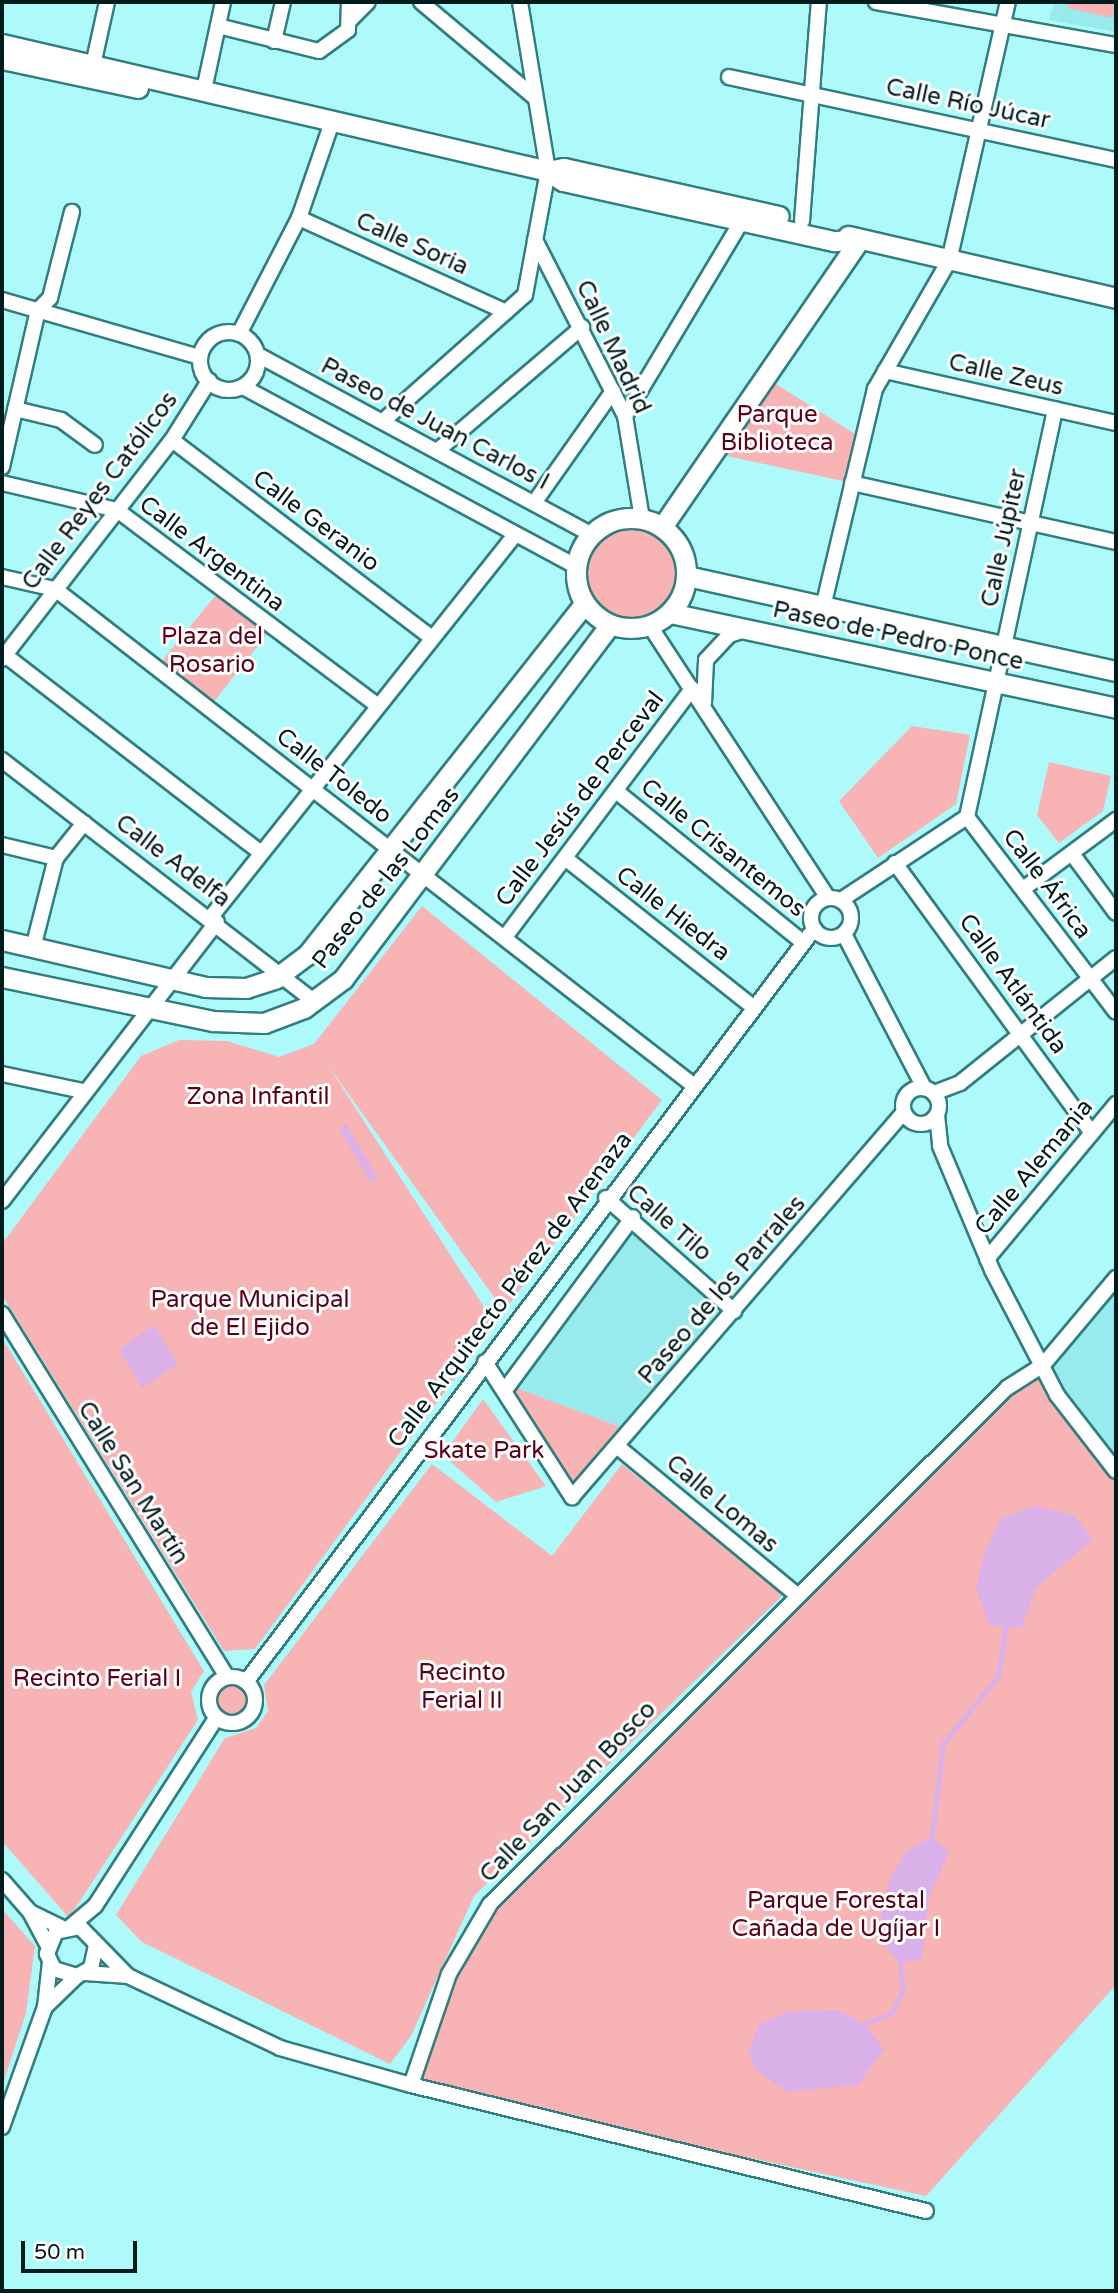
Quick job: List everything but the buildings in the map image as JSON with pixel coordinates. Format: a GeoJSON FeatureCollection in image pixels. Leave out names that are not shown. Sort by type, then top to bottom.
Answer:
{"type":"FeatureCollection","features":[{"type":"Feature","properties":{"kind":"main road"},"geometry":{"type":"LineString","coordinates":[[2,44],[548,171],[563,181],[749,223],[859,240],[1116,298]]}},
{"type":"Feature","properties":{"kind":"main road"},"geometry":{"type":"LineString","coordinates":[[2,58],[49,62],[53,56]]}},
{"type":"Feature","properties":{"kind":"main road"},"geometry":{"type":"LineString","coordinates":[[2,58],[210,105],[286,109]]}},
{"type":"Feature","properties":{"kind":"main road"},"geometry":{"type":"LineString","coordinates":[[155,92],[204,90]]}},
{"type":"Feature","properties":{"kind":"main road"},"geometry":{"type":"LineString","coordinates":[[548,171],[564,168],[802,221],[859,240]]}},
{"type":"Feature","properties":{"kind":"main road"},"geometry":{"type":"LineString","coordinates":[[749,223],[802,221]]}},
{"type":"Feature","properties":{"kind":"main road"},"geometry":{"type":"LineString","coordinates":[[662,527],[859,240]]}},
{"type":"Feature","properties":{"kind":"main road"},"geometry":{"type":"LineString","coordinates":[[624,518],[642,519],[662,527],[684,557],[687,576],[670,613],[650,626],[610,625],[584,604],[575,566],[591,534],[624,518]]}},
{"type":"Feature","properties":{"kind":"main road","name":"Paseo de Pedro Ponce"},"geometry":{"type":"LineString","coordinates":[[687,576],[1116,671]]}},
{"type":"Feature","properties":{"kind":"main road","name":"Paseo de las Lomas"},"geometry":{"type":"LineString","coordinates":[[2,940],[172,980],[246,988],[283,973],[307,956],[584,604]]}},
{"type":"Feature","properties":{"kind":"main road","name":"Paseo de Pedro Ponce"},"geometry":{"type":"LineString","coordinates":[[670,613],[1116,708]]}},
{"type":"Feature","properties":{"kind":"main road","name":"Paseo de las Lomas"},"geometry":{"type":"LineString","coordinates":[[2,977],[147,1011],[264,1023],[314,1001],[343,979],[610,625]]}},
{"type":"Feature","properties":{"kind":"street"},"geometry":{"type":"LineString","coordinates":[[93,65],[107,2]]}},
{"type":"Feature","properties":{"kind":"street"},"geometry":{"type":"LineString","coordinates":[[204,90],[223,2]]}},
{"type":"Feature","properties":{"kind":"street"},"geometry":{"type":"LineString","coordinates":[[274,41],[283,2]]}},
{"type":"Feature","properties":{"kind":"street"},"geometry":{"type":"LineString","coordinates":[[218,26],[319,51],[348,30],[349,2]]}},
{"type":"Feature","properties":{"kind":"street"},"geometry":{"type":"LineString","coordinates":[[350,20],[368,2]]}},
{"type":"Feature","properties":{"kind":"street"},"geometry":{"type":"LineString","coordinates":[[421,2],[533,96]]}},
{"type":"Feature","properties":{"kind":"street"},"geometry":{"type":"LineString","coordinates":[[383,421],[525,295],[548,171],[533,96],[520,2]]}},
{"type":"Feature","properties":{"kind":"street"},"geometry":{"type":"LineString","coordinates":[[802,221],[819,2]]}},
{"type":"Feature","properties":{"kind":"street"},"geometry":{"type":"LineString","coordinates":[[876,2],[913,5],[1116,45]]}},
{"type":"Feature","properties":{"kind":"street"},"geometry":{"type":"LineString","coordinates":[[823,607],[852,483],[885,371],[949,261],[1008,2]]}},
{"type":"Feature","properties":{"kind":"street","name":"Calle Río Júcar"},"geometry":{"type":"LineString","coordinates":[[729,77],[1116,160]]}},
{"type":"Feature","properties":{"kind":"street"},"geometry":{"type":"LineString","coordinates":[[240,334],[299,218],[332,122]]}},
{"type":"Feature","properties":{"kind":"street"},"geometry":{"type":"LineString","coordinates":[[2,467],[38,310],[50,298],[72,212]]}},
{"type":"Feature","properties":{"kind":"street","name":"Calle Soria"},"geometry":{"type":"LineString","coordinates":[[299,218],[506,312]]}},
{"type":"Feature","properties":{"kind":"street"},"geometry":{"type":"LineString","coordinates":[[625,416],[749,223]]}},
{"type":"Feature","properties":{"kind":"street","name":"Calle Madrid"},"geometry":{"type":"LineString","coordinates":[[535,240],[582,327],[625,416],[642,519]]}},
{"type":"Feature","properties":{"kind":"street"},"geometry":{"type":"LineString","coordinates":[[2,300],[200,357]]}},
{"type":"Feature","properties":{"kind":"street"},"geometry":{"type":"LineString","coordinates":[[437,451],[582,327]]}},
{"type":"Feature","properties":{"kind":"street"},"geometry":{"type":"LineString","coordinates":[[200,357],[209,382],[225,390],[243,387],[256,373],[258,355],[240,334]]}},
{"type":"Feature","properties":{"kind":"street"},"geometry":{"type":"LineString","coordinates":[[200,357],[214,336],[240,334]]}},
{"type":"Feature","properties":{"kind":"street","name":"Paseo de Juan Carlos I"},"geometry":{"type":"LineString","coordinates":[[258,355],[591,534]]}},
{"type":"Feature","properties":{"kind":"street","name":"Calle Zeus"},"geometry":{"type":"LineString","coordinates":[[885,371],[1116,423]]}},
{"type":"Feature","properties":{"kind":"street","name":"Calle Reyes Católicos"},"geometry":{"type":"LineString","coordinates":[[3,657],[172,440],[209,382]]}},
{"type":"Feature","properties":{"kind":"street"},"geometry":{"type":"LineString","coordinates":[[243,387],[575,566]]}},
{"type":"Feature","properties":{"kind":"street"},"geometry":{"type":"LineString","coordinates":[[534,503],[613,391]]}},
{"type":"Feature","properties":{"kind":"street"},"geometry":{"type":"LineString","coordinates":[[15,409],[61,420],[95,445]]}},
{"type":"Feature","properties":{"kind":"street","name":"Calle Júpiter"},"geometry":{"type":"LineString","coordinates":[[967,817],[1055,409]]}},
{"type":"Feature","properties":{"kind":"street","name":"Calle Geranio"},"geometry":{"type":"LineString","coordinates":[[172,440],[432,638]]}},
{"type":"Feature","properties":{"kind":"street","name":"Calle Argentina"},"geometry":{"type":"LineString","coordinates":[[2,483],[117,510],[375,704]]}},
{"type":"Feature","properties":{"kind":"street"},"geometry":{"type":"LineString","coordinates":[[852,483],[1116,542]]}},
{"type":"Feature","properties":{"kind":"street"},"geometry":{"type":"LineString","coordinates":[[2,1201],[83,1091],[172,980],[261,853],[375,704],[515,535]]}},
{"type":"Feature","properties":{"kind":"street","name":"Calle Toledo"},"geometry":{"type":"LineString","coordinates":[[2,577],[55,589],[424,873],[693,1085]]}},
{"type":"Feature","properties":{"kind":"street"},"geometry":{"type":"LineString","coordinates":[[650,626],[834,899],[852,916],[844,934],[832,938],[814,929],[813,910],[834,899],[895,863],[967,817]]}},
{"type":"Feature","properties":{"kind":"street"},"geometry":{"type":"LineString","coordinates":[[705,708],[706,660],[729,635],[747,629]]}},
{"type":"Feature","properties":{"kind":"street"},"geometry":{"type":"LineString","coordinates":[[3,657],[261,853]]}},
{"type":"Feature","properties":{"kind":"street","name":"Calle Jesús de Perceval"},"geometry":{"type":"LineString","coordinates":[[505,937],[692,689]]}},
{"type":"Feature","properties":{"kind":"street","name":"Calle Adelfa"},"geometry":{"type":"LineString","coordinates":[[2,760],[214,919],[314,1001]]}},
{"type":"Feature","properties":{"kind":"street","name":"Calle Crisantemos"},"geometry":{"type":"LineString","coordinates":[[616,791],[801,941]]}},
{"type":"Feature","properties":{"kind":"street","name":"Calle África"},"geometry":{"type":"LineString","coordinates":[[967,817],[1116,1012]]}},
{"type":"Feature","properties":{"kind":"street"},"geometry":{"type":"LineString","coordinates":[[1023,889],[1073,855],[1116,820]]}},
{"type":"Feature","properties":{"kind":"street"},"geometry":{"type":"LineString","coordinates":[[33,948],[56,858],[83,823]]}},
{"type":"Feature","properties":{"kind":"street"},"geometry":{"type":"LineString","coordinates":[[2,845],[56,858]]}},
{"type":"Feature","properties":{"kind":"street"},"geometry":{"type":"LineString","coordinates":[[1073,855],[1116,913]]}},
{"type":"Feature","properties":{"kind":"street","name":"Calle Hiedra"},"geometry":{"type":"LineString","coordinates":[[565,858],[752,1006]]}},
{"type":"Feature","properties":{"kind":"street","name":"Calle Atlántida"},"geometry":{"type":"LineString","coordinates":[[895,863],[1023,1033],[1092,1133]]}},
{"type":"Feature","properties":{"kind":"street","name":"Calle Arquitecto Pérez de Arenaza"},"geometry":{"type":"LineString","coordinates":[[246,1682],[606,1198],[801,941],[814,929]]}},
{"type":"Feature","properties":{"kind":"street"},"geometry":{"type":"LineString","coordinates":[[844,934],[907,1066],[929,1091],[937,1115],[940,1146],[987,1259],[1057,1395],[1116,1471]]}},
{"type":"Feature","properties":{"kind":"street"},"geometry":{"type":"LineString","coordinates":[[908,1095],[960,1083],[1116,958]]}},
{"type":"Feature","properties":{"kind":"street"},"geometry":{"type":"LineString","coordinates":[[907,1066],[908,1095],[904,1112],[940,1146]]}},
{"type":"Feature","properties":{"kind":"street"},"geometry":{"type":"LineString","coordinates":[[2,1074],[83,1091]]}},
{"type":"Feature","properties":{"kind":"street","name":"Calle Alemania"},"geometry":{"type":"LineString","coordinates":[[987,1259],[1116,1104]]}},
{"type":"Feature","properties":{"kind":"street","name":"Paseo de los Parrales"},"geometry":{"type":"LineString","coordinates":[[505,1390],[572,1497],[618,1447],[904,1112]]}},
{"type":"Feature","properties":{"kind":"street"},"geometry":{"type":"LineString","coordinates":[[917,1124],[937,1115]]}},
{"type":"Feature","properties":{"kind":"street","name":"Calle Tilo"},"geometry":{"type":"LineString","coordinates":[[606,1198],[633,1217],[734,1311]]}},
{"type":"Feature","properties":{"kind":"street"},"geometry":{"type":"LineString","coordinates":[[485,1362],[505,1390],[633,1217]]}},
{"type":"Feature","properties":{"kind":"street","name":"Calle San Juan Bosco"},"geometry":{"type":"LineString","coordinates":[[411,2085],[449,1974],[490,1904],[1007,1388],[1042,1365],[1116,1278]]}},
{"type":"Feature","properties":{"kind":"street","name":"Calle San Martín"},"geometry":{"type":"LineString","coordinates":[[2,1314],[227,1677]]}},
{"type":"Feature","properties":{"kind":"street","name":"Calle Lomas"},"geometry":{"type":"LineString","coordinates":[[618,1447],[797,1595]]}},
{"type":"Feature","properties":{"kind":"street"},"geometry":{"type":"LineString","coordinates":[[48,1946],[67,1927],[95,1906],[216,1718],[210,1691],[227,1677],[246,1682],[255,1702],[250,1715],[237,1723],[216,1718]]}},
{"type":"Feature","properties":{"kind":"street"},"geometry":{"type":"LineString","coordinates":[[2,1880],[30,1912],[48,1946],[50,1962],[45,2007],[2,2127]]}},
{"type":"Feature","properties":{"kind":"street"},"geometry":{"type":"LineString","coordinates":[[45,2007],[96,1961],[95,1906]]}},
{"type":"Feature","properties":{"kind":"street"},"geometry":{"type":"LineString","coordinates":[[30,1912],[95,1941],[128,1976],[281,2048],[411,2085],[926,2211]]}},
{"type":"Feature","properties":{"kind":"street"},"geometry":{"type":"LineString","coordinates":[[50,1962],[61,1973],[128,1976]]}},
{"type":"Feature","properties":{"kind":"shaded area"},"geometry":{"type":"Polygon","coordinates":[[[1054,2],[1116,2],[1116,32],[1049,20],[1054,2]]]}},
{"type":"Feature","properties":{"kind":"shaded area"},"geometry":{"type":"Polygon","coordinates":[[[346,1124],[378,1178],[371,1183],[339,1129],[346,1124]]]}},
{"type":"Feature","properties":{"kind":"shaded area"},"geometry":{"type":"Polygon","coordinates":[[[633,1217],[734,1311],[631,1431],[509,1385],[633,1217]]]}},
{"type":"Feature","properties":{"kind":"shaded area"},"geometry":{"type":"Polygon","coordinates":[[[1116,1278],[1116,1471],[1043,1365],[1116,1278]]]}},
{"type":"Feature","properties":{"kind":"shaded area"},"geometry":{"type":"Polygon","coordinates":[[[154,1325],[178,1364],[142,1388],[119,1349],[154,1325]]]}},
{"type":"Feature","properties":{"kind":"shaded area"},"geometry":{"type":"Polygon","coordinates":[[[1035,1506],[1073,1515],[1093,1539],[1036,1588],[1022,1628],[990,1626],[976,1589],[985,1551],[1002,1518],[1035,1506]]]}},
{"type":"Feature","properties":{"kind":"shaded area"},"geometry":{"type":"Polygon","coordinates":[[[932,1837],[949,1852],[929,1898],[922,1959],[900,1963],[884,1944],[881,1916],[889,1881],[906,1851],[932,1837]]]}},
{"type":"Feature","properties":{"kind":"shaded area"},"geometry":{"type":"Polygon","coordinates":[[[839,2010],[864,2024],[884,2049],[858,2085],[787,2092],[757,2071],[748,2053],[759,2024],[790,2011],[839,2010]]]}},
{"type":"Feature","properties":{"kind":"green space"},"geometry":{"type":"Polygon","coordinates":[[[1069,2],[1115,2],[1112,18],[1068,8],[1069,2]]]}},
{"type":"Feature","properties":{"kind":"green space","name":"Parque Biblioteca"},"geometry":{"type":"Polygon","coordinates":[[[765,377],[863,439],[852,483],[713,453],[765,377]]]}},
{"type":"Feature","properties":{"kind":"green space"},"geometry":{"type":"Polygon","coordinates":[[[631,526],[649,530],[665,540],[675,556],[679,574],[675,592],[665,608],[649,618],[631,622],[613,618],[597,608],[587,592],[583,574],[587,556],[597,540],[613,530],[631,526]]]}},
{"type":"Feature","properties":{"kind":"green space","name":"Plaza del Rosario"},"geometry":{"type":"Polygon","coordinates":[[[216,595],[268,633],[212,704],[160,663],[216,595]]]}},
{"type":"Feature","properties":{"kind":"green space"},"geometry":{"type":"Polygon","coordinates":[[[912,726],[970,735],[956,804],[878,858],[839,801],[912,726]]]}},
{"type":"Feature","properties":{"kind":"green space"},"geometry":{"type":"Polygon","coordinates":[[[1049,762],[1111,776],[1103,811],[1059,843],[1037,815],[1049,762]]]}},
{"type":"Feature","properties":{"kind":"green space","name":"Parque Municipal de El Ejido"},"geometry":{"type":"Polygon","coordinates":[[[422,906],[662,1100],[504,1311],[327,1064],[495,1324],[255,1649],[224,1651],[2,1295],[2,1244],[141,1056],[179,1040],[227,1041],[279,1057],[314,1044],[422,906]]]}},
{"type":"Feature","properties":{"kind":"green space","name":"Recinto Ferial I"},"geometry":{"type":"Polygon","coordinates":[[[2,1338],[204,1671],[191,1692],[198,1720],[69,1918],[2,1841],[2,1338]]]}},
{"type":"Feature","properties":{"kind":"green space","name":"Parque Forestal Cañada de Ugíjar I"},"geometry":{"type":"Polygon","coordinates":[[[1043,1365],[1116,1471],[1116,1985],[926,2196],[411,2085],[421,2046],[490,1904],[797,1595],[1043,1365]]]}},
{"type":"Feature","properties":{"kind":"green space"},"geometry":{"type":"Polygon","coordinates":[[[509,1385],[631,1431],[572,1497],[505,1390],[509,1385]]]}},
{"type":"Feature","properties":{"kind":"green space","name":"Skate Park"},"geometry":{"type":"Polygon","coordinates":[[[483,1399],[546,1486],[496,1502],[443,1455],[483,1399]]]}},
{"type":"Feature","properties":{"kind":"green space","name":"Recinto Ferial II"},"geometry":{"type":"Polygon","coordinates":[[[432,1464],[552,1556],[622,1464],[783,1595],[474,1896],[411,2036],[390,2064],[142,1942],[116,1915],[225,1738],[256,1728],[268,1711],[264,1685],[432,1464]]]}},
{"type":"Feature","properties":{"kind":"green space"},"geometry":{"type":"Polygon","coordinates":[[[232,1677],[249,1683],[255,1700],[249,1717],[232,1723],[215,1717],[209,1700],[215,1683],[232,1677]]]}},
{"type":"Feature","properties":{"kind":"green space"},"geometry":{"type":"Polygon","coordinates":[[[2,1909],[35,1946],[26,2013],[2,2087],[2,1909]]]}},
{"type":"Feature","properties":{"kind":"waterway"},"geometry":{"type":"LineString","coordinates":[[932,1837],[943,1744],[998,1676],[1006,1625]]}},
{"type":"Feature","properties":{"kind":"waterway"},"geometry":{"type":"LineString","coordinates":[[864,2024],[892,2013],[903,1990],[900,1963]]}},
{"type":"Feature","properties":{"kind":"park label","name":"Zona Infantil"},"geometry":{"type":"Point","coordinates":[258,1097]}}]}
